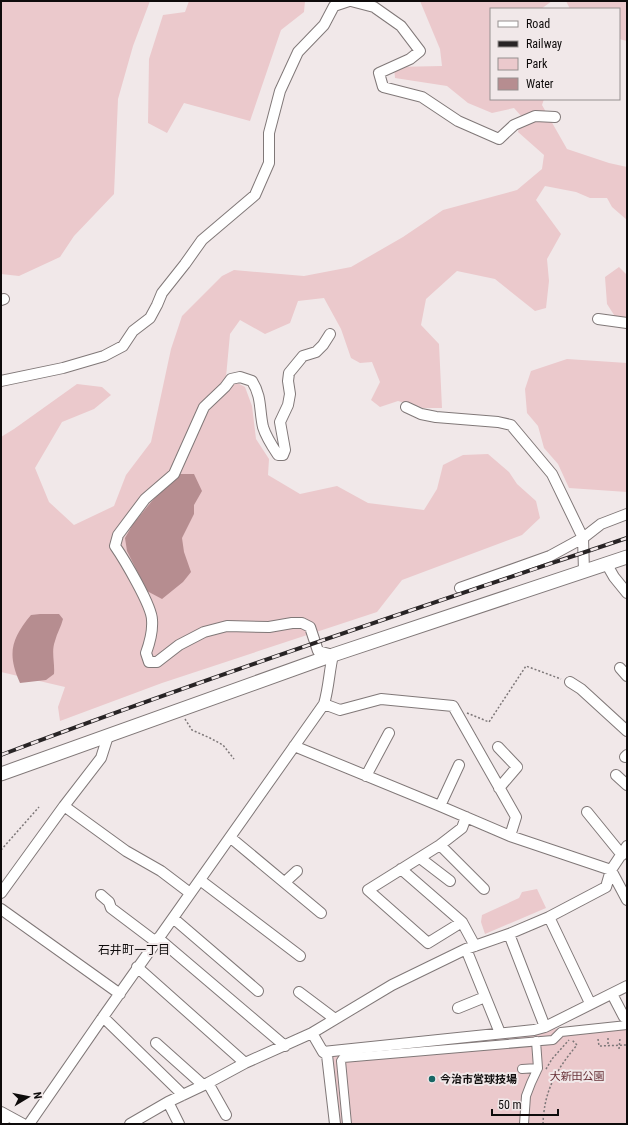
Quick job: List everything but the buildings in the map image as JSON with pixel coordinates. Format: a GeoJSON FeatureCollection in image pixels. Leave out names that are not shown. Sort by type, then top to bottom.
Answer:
{"type":"FeatureCollection","features":[{"type":"Feature","properties":{"kind":"street"},"geometry":{"type":"LineString","coordinates":[[1,381],[63,368],[104,356],[123,346],[133,331],[150,318],[158,305],[162,293],[202,240],[255,195],[270,163],[269,133],[280,91],[298,52],[324,25],[334,6],[350,1],[374,7],[401,26],[420,51],[410,59],[380,73],[383,87],[422,97],[458,121],[499,139],[514,126],[535,116],[555,117]]}},
{"type":"Feature","properties":{"kind":"street"},"geometry":{"type":"LineString","coordinates":[[598,319],[627,323]]}},
{"type":"Feature","properties":{"kind":"street"},"geometry":{"type":"LineString","coordinates":[[330,334],[323,345],[316,352],[303,356],[289,373],[288,381],[290,394],[288,405],[280,422],[285,450],[283,455],[278,455],[268,438],[264,428],[261,400],[252,381],[240,377],[231,379],[226,386],[204,407],[174,474],[145,499],[118,536],[115,546],[123,557],[143,596],[152,618],[151,640],[146,653],[149,662],[157,662],[180,645],[204,632],[227,626],[269,627],[292,623],[302,623],[310,627],[318,650],[333,655]]}},
{"type":"Feature","properties":{"kind":"street"},"geometry":{"type":"LineString","coordinates":[[406,407],[421,414],[436,417],[498,422],[510,425],[552,474],[583,538],[584,571]]}},
{"type":"Feature","properties":{"kind":"street"},"geometry":{"type":"LineString","coordinates":[[460,588],[550,556],[583,538],[601,524],[627,514]]}},
{"type":"Feature","properties":{"kind":"street"},"geometry":{"type":"LineString","coordinates":[[1,774],[333,655],[627,556]]}},
{"type":"Feature","properties":{"kind":"street"},"geometry":{"type":"LineString","coordinates":[[606,563],[614,577],[627,593]]}},
{"type":"Feature","properties":{"kind":"street"},"geometry":{"type":"LineString","coordinates":[[29,1124],[324,704],[329,687],[329,673],[333,655]]}},
{"type":"Feature","properties":{"kind":"street"},"geometry":{"type":"LineString","coordinates":[[570,682],[581,689],[627,731]]}},
{"type":"Feature","properties":{"kind":"street"},"geometry":{"type":"LineString","coordinates":[[324,704],[340,710],[381,699],[453,706],[516,817],[510,836]]}},
{"type":"Feature","properties":{"kind":"street"},"geometry":{"type":"LineString","coordinates":[[366,776],[389,733]]}},
{"type":"Feature","properties":{"kind":"street"},"geometry":{"type":"LineString","coordinates":[[1,893],[101,758],[108,736]]}},
{"type":"Feature","properties":{"kind":"street"},"geometry":{"type":"LineString","coordinates":[[294,746],[510,836],[611,870],[627,900]]}},
{"type":"Feature","properties":{"kind":"street"},"geometry":{"type":"LineString","coordinates":[[498,747],[517,767],[499,788]]}},
{"type":"Feature","properties":{"kind":"street"},"geometry":{"type":"LineString","coordinates":[[440,806],[459,765]]}},
{"type":"Feature","properties":{"kind":"street"},"geometry":{"type":"LineString","coordinates":[[616,775],[627,785]]}},
{"type":"Feature","properties":{"kind":"street"},"geometry":{"type":"LineString","coordinates":[[64,806],[126,851],[161,871],[190,893]]}},
{"type":"Feature","properties":{"kind":"street"},"geometry":{"type":"LineString","coordinates":[[130,1124],[168,1102],[245,1063],[312,1033],[392,985],[470,947],[509,934],[549,917],[606,886],[611,870],[625,850],[587,812]]}},
{"type":"Feature","properties":{"kind":"street"},"geometry":{"type":"LineString","coordinates":[[462,922],[428,943],[368,890],[440,845],[462,828],[466,817]]}},
{"type":"Feature","properties":{"kind":"street"},"geometry":{"type":"LineString","coordinates":[[231,838],[321,913]]}},
{"type":"Feature","properties":{"kind":"street"},"geometry":{"type":"LineString","coordinates":[[440,845],[484,889]]}},
{"type":"Feature","properties":{"kind":"street"},"geometry":{"type":"LineString","coordinates":[[420,858],[450,881]]}},
{"type":"Feature","properties":{"kind":"street"},"geometry":{"type":"LineString","coordinates":[[401,869],[462,922],[485,997],[500,1033]]}},
{"type":"Feature","properties":{"kind":"street"},"geometry":{"type":"LineString","coordinates":[[285,882],[297,871]]}},
{"type":"Feature","properties":{"kind":"street"},"geometry":{"type":"LineString","coordinates":[[200,880],[300,956]]}},
{"type":"Feature","properties":{"kind":"street"},"geometry":{"type":"LineString","coordinates":[[101,895],[109,902],[111,908],[157,940],[285,1046]]}},
{"type":"Feature","properties":{"kind":"street"},"geometry":{"type":"LineString","coordinates":[[1,909],[120,994]]}},
{"type":"Feature","properties":{"kind":"street"},"geometry":{"type":"LineString","coordinates":[[549,917],[590,1003]]}},
{"type":"Feature","properties":{"kind":"street"},"geometry":{"type":"LineString","coordinates":[[173,918],[258,991]]}},
{"type":"Feature","properties":{"kind":"street"},"geometry":{"type":"LineString","coordinates":[[509,934],[546,1027]]}},
{"type":"Feature","properties":{"kind":"street"},"geometry":{"type":"LineString","coordinates":[[138,967],[245,1063]]}},
{"type":"Feature","properties":{"kind":"street"},"geometry":{"type":"LineString","coordinates":[[323,1052],[534,1030],[546,1027],[590,1003],[627,986]]}},
{"type":"Feature","properties":{"kind":"street"},"geometry":{"type":"LineString","coordinates":[[298,992],[335,1019]]}},
{"type":"Feature","properties":{"kind":"street"},"geometry":{"type":"LineString","coordinates":[[347,1124],[341,1061],[343,1058],[553,1040],[561,1032],[626,1021],[612,994]]}},
{"type":"Feature","properties":{"kind":"street"},"geometry":{"type":"LineString","coordinates":[[458,1008],[485,997]]}},
{"type":"Feature","properties":{"kind":"street"},"geometry":{"type":"LineString","coordinates":[[103,1017],[183,1095]]}},
{"type":"Feature","properties":{"kind":"street"},"geometry":{"type":"LineString","coordinates":[[312,1033],[323,1052],[328,1055],[335,1124]]}},
{"type":"Feature","properties":{"kind":"street"},"geometry":{"type":"LineString","coordinates":[[524,1124],[526,1096],[531,1083],[541,1070],[536,1041]]}},
{"type":"Feature","properties":{"kind":"street"},"geometry":{"type":"LineString","coordinates":[[156,1043],[206,1084],[226,1115]]}},
{"type":"Feature","properties":{"kind":"street"},"geometry":{"type":"LineString","coordinates":[[522,1069],[541,1070]]}},
{"type":"Feature","properties":{"kind":"street"},"geometry":{"type":"LineString","coordinates":[[168,1102],[179,1124]]}},
{"type":"Feature","properties":{"kind":"street"},"geometry":{"type":"LineString","coordinates":[[1,1112],[18,1123]]}},
{"type":"Feature","properties":{"kind":"path"},"geometry":{"type":"LineString","coordinates":[[453,706],[489,722],[526,666],[570,682]]}},
{"type":"Feature","properties":{"kind":"path"},"geometry":{"type":"LineString","coordinates":[[180,710],[192,730],[223,745],[234,759]]}},
{"type":"Feature","properties":{"kind":"path"},"geometry":{"type":"LineString","coordinates":[[1,850],[39,807]]}},
{"type":"Feature","properties":{"kind":"path"},"geometry":{"type":"LineString","coordinates":[[541,1070],[571,1038],[577,1046],[558,1069],[551,1082],[547,1096],[543,1124]]}},
{"type":"Feature","properties":{"kind":"path"},"geometry":{"type":"LineString","coordinates":[[608,1038],[608,1045]]}},
{"type":"Feature","properties":{"kind":"path"},"geometry":{"type":"LineString","coordinates":[[619,1049],[620,1038]]}},
{"type":"Feature","properties":{"kind":"path"},"geometry":{"type":"LineString","coordinates":[[598,1039],[598,1046],[627,1044]]}},
{"type":"Feature","properties":{"kind":"green space"},"geometry":{"type":"Polygon","coordinates":[[[1,1],[150,1],[133,46],[118,99],[114,194],[74,236],[60,257],[19,276],[1,274],[1,1]]]}},
{"type":"Feature","properties":{"kind":"green space"},"geometry":{"type":"Polygon","coordinates":[[[189,1],[305,1],[304,12],[281,30],[250,121],[184,103],[167,133],[148,123],[149,59],[163,15],[185,12],[189,1]]]}},
{"type":"Feature","properties":{"kind":"green space"},"geometry":{"type":"Polygon","coordinates":[[[420,1],[552,1],[542,8],[490,8],[490,100],[544,100],[542,105],[567,149],[609,163],[627,167],[627,220],[612,207],[607,198],[590,198],[576,192],[545,186],[536,200],[561,234],[547,259],[549,281],[546,308],[535,311],[495,279],[457,271],[426,299],[421,325],[439,344],[442,408],[423,408],[398,401],[380,407],[371,400],[380,382],[372,362],[360,363],[351,358],[341,329],[324,298],[298,301],[290,323],[265,334],[240,320],[230,334],[226,377],[245,387],[252,406],[256,439],[269,459],[268,475],[300,494],[337,486],[368,503],[424,510],[437,489],[443,465],[463,455],[488,454],[509,472],[517,484],[536,501],[540,518],[522,535],[402,580],[377,612],[162,683],[60,721],[58,707],[65,687],[1,672],[1,437],[77,384],[102,387],[111,395],[94,409],[62,422],[35,468],[49,502],[74,525],[114,506],[126,475],[151,442],[171,349],[182,316],[222,276],[234,270],[304,276],[351,267],[403,237],[443,210],[517,190],[542,169],[544,155],[518,132],[522,117],[514,108],[492,113],[468,103],[447,86],[395,78],[394,67],[442,66],[440,49],[420,1]]]}},
{"type":"Feature","properties":{"kind":"green space"},"geometry":{"type":"Polygon","coordinates":[[[566,1],[627,1],[627,41],[620,39],[620,8],[570,8],[566,1]]]}},
{"type":"Feature","properties":{"kind":"green space"},"geometry":{"type":"Polygon","coordinates":[[[619,267],[627,275],[627,321],[616,318],[607,304],[605,277],[619,267]]]}},
{"type":"Feature","properties":{"kind":"green space"},"geometry":{"type":"Polygon","coordinates":[[[567,359],[627,363],[627,492],[569,488],[558,464],[544,448],[538,426],[527,413],[525,389],[531,371],[567,359]]]}},
{"type":"Feature","properties":{"kind":"green space"},"geometry":{"type":"Polygon","coordinates":[[[537,889],[546,908],[485,934],[481,922],[482,915],[519,898],[522,892],[537,889]]]}},
{"type":"Feature","properties":{"kind":"green space","name":"大新田公園"},"geometry":{"type":"Polygon","coordinates":[[[627,1021],[627,1124],[339,1124],[331,1053],[627,1021]]]}},
{"type":"Feature","properties":{"kind":"water"},"geometry":{"type":"Polygon","coordinates":[[[178,474],[194,474],[202,491],[194,505],[194,514],[182,538],[184,552],[191,572],[183,582],[162,599],[147,591],[127,551],[125,538],[133,524],[152,501],[178,474]]]}},
{"type":"Feature","properties":{"kind":"water"},"geometry":{"type":"Polygon","coordinates":[[[59,614],[63,619],[54,645],[54,674],[46,680],[20,683],[13,664],[12,655],[15,639],[31,615],[59,614]]]}},
{"type":"Feature","properties":{"kind":"waterway"},"geometry":{"type":"LineString","coordinates":[[1,1118],[12,1124]]}},
{"type":"Feature","properties":{"kind":"railway"},"geometry":{"type":"LineString","coordinates":[[1,755],[157,698],[627,538]]}},
{"type":"Feature","properties":{"kind":"place","name":"今治市営球技場"},"geometry":{"type":"Point","coordinates":[432,1079]}},
{"type":"Feature","properties":{"kind":"district","name":"石井町一丁目"},"geometry":{"type":"Point","coordinates":[134,950]}}]}
